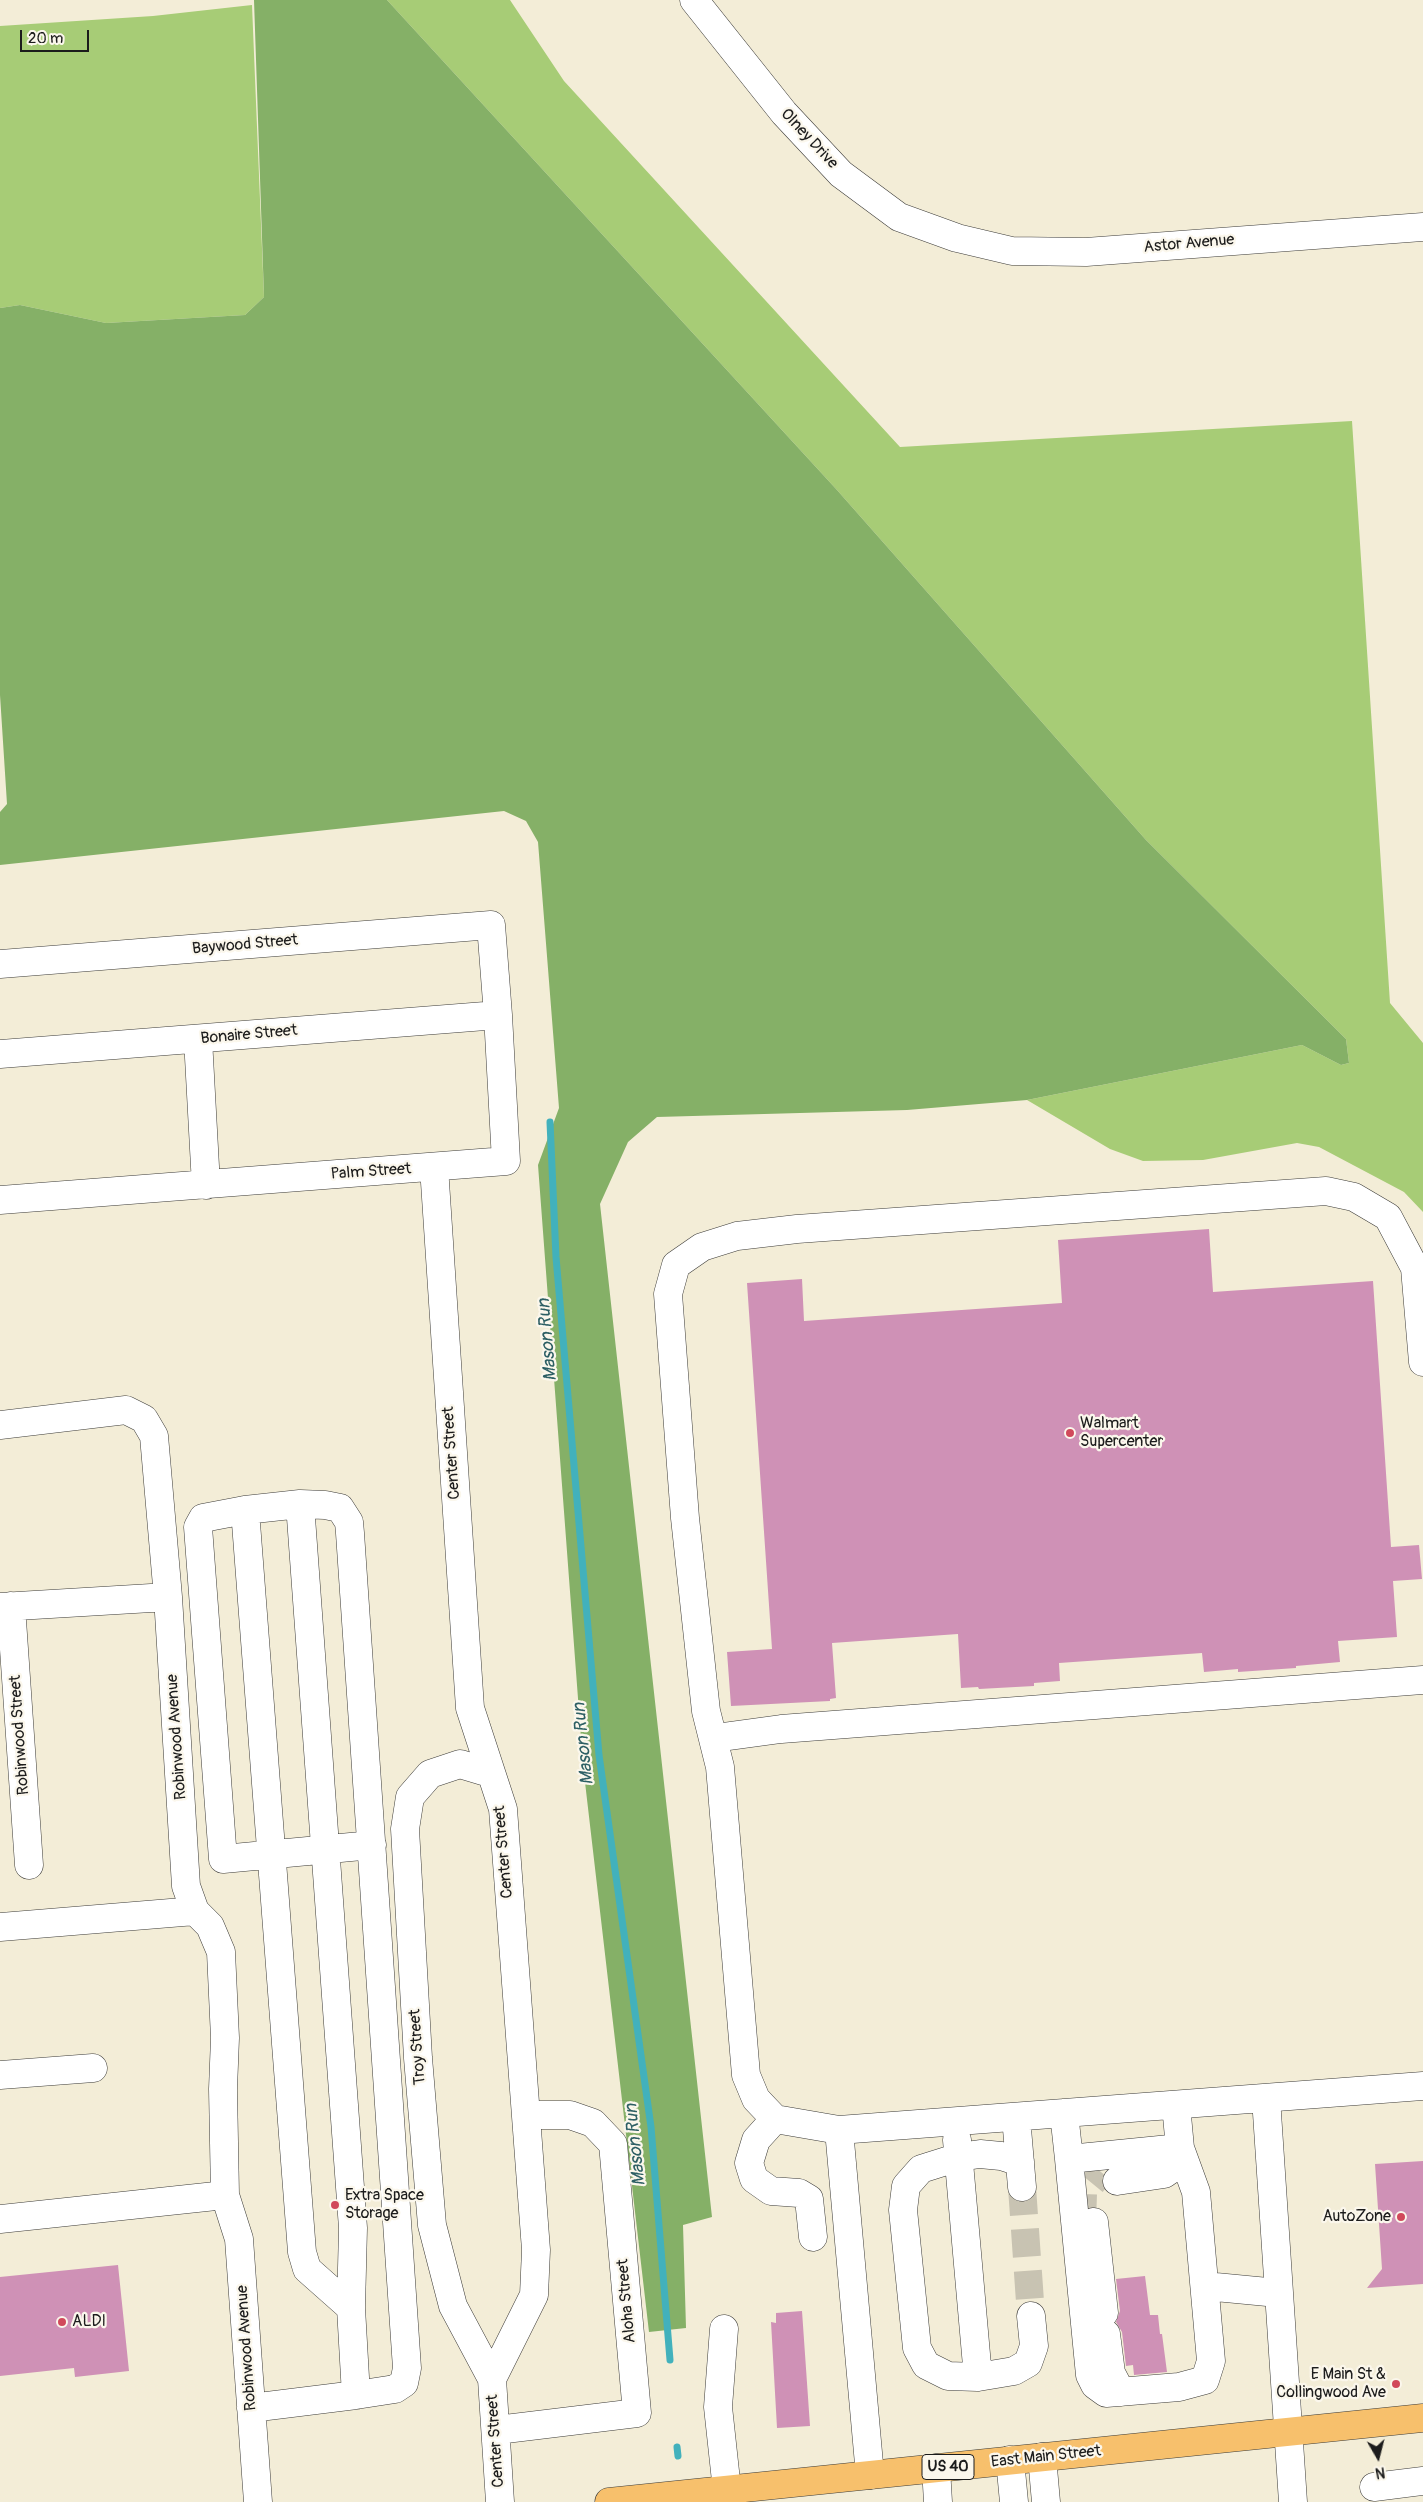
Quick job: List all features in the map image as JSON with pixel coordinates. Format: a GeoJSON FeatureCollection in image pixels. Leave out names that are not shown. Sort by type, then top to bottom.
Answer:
{"type":"FeatureCollection","features":[{"type":"Feature","properties":{"kind":"main road","name":"East Main Street"},"geometry":{"type":"LineString","coordinates":[[609,2502],[1423,2418]]}},
{"type":"Feature","properties":{"kind":"street","name":"Olney Drive"},"geometry":{"type":"LineString","coordinates":[[694,0],[784,113],[841,174],[899,217],[957,238]]}},
{"type":"Feature","properties":{"kind":"street","name":"Astor Avenue"},"geometry":{"type":"LineString","coordinates":[[957,238],[1012,251],[1086,252],[1423,227]]}},
{"type":"Feature","properties":{"kind":"street","name":"Baywood Street"},"geometry":{"type":"LineString","coordinates":[[0,964],[490,925]]}},
{"type":"Feature","properties":{"kind":"street","name":"Palm Street"},"geometry":{"type":"LineString","coordinates":[[0,1200],[506,1162],[498,1015],[490,925]]}},
{"type":"Feature","properties":{"kind":"street","name":"Bonaire Street"},"geometry":{"type":"LineString","coordinates":[[0,1054],[498,1015]]}},
{"type":"Feature","properties":{"kind":"street"},"geometry":{"type":"LineString","coordinates":[[198,1039],[206,1185]]}},
{"type":"Feature","properties":{"kind":"street","name":"Center Street"},"geometry":{"type":"LineString","coordinates":[[434,1167],[470,1708],[503,1809],[518,2039],[526,2115],[536,2250],[534,2295],[492,2379],[497,2430],[500,2502]]}},
{"type":"Feature","properties":{"kind":"street"},"geometry":{"type":"LineString","coordinates":[[1423,1362],[1415,1268],[1388,1218],[1354,1197],[1326,1191],[797,1229],[737,1236],[702,1247],[676,1265],[668,1294],[685,1518],[706,1711],[715,1738],[720,1767],[746,2075],[756,2099],[775,2119],[839,2130],[1423,2086]]}},
{"type":"Feature","properties":{"kind":"street","name":"Robinwood Avenue"},"geometry":{"type":"LineString","coordinates":[[0,1425],[126,1410],[144,1419],[154,1436],[168,1597],[186,1886],[195,1911],[210,1926],[221,1952],[225,2038],[223,2089],[226,2195],[239,2239],[258,2502]]}},
{"type":"Feature","properties":{"kind":"street"},"geometry":{"type":"LineString","coordinates":[[300,1504],[353,2228],[351,2308],[356,2395]]}},
{"type":"Feature","properties":{"kind":"street"},"geometry":{"type":"LineString","coordinates":[[251,2408],[395,2389],[404,2383],[407,2368],[372,1845],[348,1522],[340,1508],[300,1504],[245,1510],[203,1518],[198,1527],[223,1859],[372,1845]]}},
{"type":"Feature","properties":{"kind":"street"},"geometry":{"type":"LineString","coordinates":[[245,1510],[302,2252],[307,2270],[351,2308]]}},
{"type":"Feature","properties":{"kind":"street","name":"Robinwood Street"},"geometry":{"type":"LineString","coordinates":[[29,1865],[6,1606],[168,1597]]}},
{"type":"Feature","properties":{"kind":"street"},"geometry":{"type":"LineString","coordinates":[[715,1738],[781,1729],[1423,1680]]}},
{"type":"Feature","properties":{"kind":"street","name":"Troy Street"},"geometry":{"type":"LineString","coordinates":[[490,1773],[460,1764],[430,1774],[410,1797],[405,1829],[418,2058],[432,2225],[453,2306],[492,2379]]}},
{"type":"Feature","properties":{"kind":"street"},"geometry":{"type":"LineString","coordinates":[[0,1927],[195,1911]]}},
{"type":"Feature","properties":{"kind":"street"},"geometry":{"type":"LineString","coordinates":[[0,2074],[93,2068]]}},
{"type":"Feature","properties":{"kind":"street"},"geometry":{"type":"LineString","coordinates":[[1266,2098],[1293,2502]]}},
{"type":"Feature","properties":{"kind":"street"},"geometry":{"type":"LineString","coordinates":[[1064,2114],[1090,2375],[1095,2386],[1106,2393],[1121,2392],[1178,2386],[1205,2380],[1211,2361],[1196,2192],[1181,2162],[1176,2105]]}},
{"type":"Feature","properties":{"kind":"street","name":"Aloha Street"},"geometry":{"type":"LineString","coordinates":[[497,2430],[637,2413],[613,2144],[593,2123],[570,2115],[526,2115]]}},
{"type":"Feature","properties":{"kind":"street"},"geometry":{"type":"LineString","coordinates":[[1016,2117],[1021,2174],[1001,2156],[980,2154],[959,2157],[921,2169],[906,2186],[903,2210],[917,2348],[926,2365],[948,2376],[978,2377],[1014,2371],[1028,2363],[1034,2346],[1031,2316]]}},
{"type":"Feature","properties":{"kind":"street"},"geometry":{"type":"LineString","coordinates":[[775,2119],[756,2140],[749,2163],[754,2179],[771,2191],[800,2193],[809,2199],[812,2237]]}},
{"type":"Feature","properties":{"kind":"street"},"geometry":{"type":"LineString","coordinates":[[955,2121],[978,2377]]}},
{"type":"Feature","properties":{"kind":"street"},"geometry":{"type":"LineString","coordinates":[[839,2130],[870,2475]]}},
{"type":"Feature","properties":{"kind":"street"},"geometry":{"type":"LineString","coordinates":[[1069,2159],[1181,2162]]}},
{"type":"Feature","properties":{"kind":"street"},"geometry":{"type":"LineString","coordinates":[[1109,2176],[1116,2167],[1161,2162],[1181,2162]]}},
{"type":"Feature","properties":{"kind":"street"},"geometry":{"type":"LineString","coordinates":[[0,2219],[226,2195]]}},
{"type":"Feature","properties":{"kind":"street"},"geometry":{"type":"LineString","coordinates":[[1088,2222],[1099,2324],[1111,2373],[1121,2392]]}},
{"type":"Feature","properties":{"kind":"street"},"geometry":{"type":"LineString","coordinates":[[1205,2286],[1278,2293]]}},
{"type":"Feature","properties":{"kind":"street"},"geometry":{"type":"LineString","coordinates":[[724,2329],[718,2407],[727,2490]]}},
{"type":"Feature","properties":{"kind":"street"},"geometry":{"type":"LineString","coordinates":[[1042,2457],[1046,2502]]}},
{"type":"Feature","properties":{"kind":"street"},"geometry":{"type":"LineString","coordinates":[[1010,2460],[1014,2502]]}},
{"type":"Feature","properties":{"kind":"street"},"geometry":{"type":"LineString","coordinates":[[936,2468],[938,2502]]}},
{"type":"Feature","properties":{"kind":"street"},"geometry":{"type":"LineString","coordinates":[[1374,2487],[1423,2481]]}},
{"type":"Feature","properties":{"kind":"green space"},"geometry":{"type":"Polygon","coordinates":[[[254,0],[387,0],[837,490],[1146,840],[1346,1039],[1349,1063],[1341,1065],[1302,1045],[1027,1100],[907,1110],[657,1117],[628,1142],[600,1204],[712,2217],[683,2225],[686,2328],[649,2332],[583,1765],[538,1165],[559,1108],[538,842],[526,821],[504,811],[0,865],[0,812],[7,804],[0,695],[0,308],[20,305],[106,323],[245,315],[264,297],[254,0]]]}},
{"type":"Feature","properties":{"kind":"green space"},"geometry":{"type":"Polygon","coordinates":[[[387,0],[510,0],[564,81],[900,447],[1352,421],[1390,1003],[1423,1043],[1423,1212],[1404,1192],[1319,1147],[1297,1143],[1203,1160],[1143,1161],[1110,1149],[1027,1100],[1302,1045],[1341,1065],[1349,1063],[1346,1039],[1146,840],[837,490],[387,0]]]}},
{"type":"Feature","properties":{"kind":"green space"},"geometry":{"type":"Polygon","coordinates":[[[252,5],[264,297],[245,315],[106,323],[20,305],[0,308],[0,26],[153,16],[252,5]]]}},
{"type":"Feature","properties":{"kind":"building","name":"Walmart Supercenter"},"geometry":{"type":"Polygon","coordinates":[[[1209,1229],[1213,1292],[1373,1281],[1391,1547],[1419,1545],[1422,1579],[1393,1581],[1397,1637],[1338,1641],[1340,1662],[1296,1666],[1296,1668],[1238,1672],[1238,1669],[1204,1672],[1202,1653],[1059,1663],[1060,1681],[1034,1683],[1034,1686],[979,1689],[978,1687],[961,1688],[958,1634],[832,1643],[836,1698],[830,1699],[830,1701],[731,1706],[727,1652],[772,1649],[747,1283],[802,1279],[804,1321],[1062,1303],[1058,1240],[1209,1229]]]}},
{"type":"Feature","properties":{"kind":"building","name":"AutoZone"},"geometry":{"type":"Polygon","coordinates":[[[1423,2161],[1423,2284],[1367,2288],[1382,2269],[1375,2164],[1423,2161]]]}},
{"type":"Feature","properties":{"kind":"building","name":"ALDI"},"geometry":{"type":"Polygon","coordinates":[[[118,2265],[129,2371],[75,2377],[74,2368],[0,2376],[0,2277],[118,2265]]]}},
{"type":"Feature","properties":{"kind":"building"},"geometry":{"type":"Polygon","coordinates":[[[1145,2276],[1150,2315],[1158,2315],[1167,2372],[1134,2375],[1133,2365],[1126,2366],[1122,2332],[1116,2322],[1120,2311],[1116,2279],[1145,2276]]]}},
{"type":"Feature","properties":{"kind":"building"},"geometry":{"type":"Polygon","coordinates":[[[802,2311],[810,2426],[777,2428],[771,2322],[776,2323],[776,2313],[802,2311]]]}},
{"type":"Feature","properties":{"kind":"waterway","name":"Mason Run"},"geometry":{"type":"LineString","coordinates":[[550,1122],[556,1257],[599,1755],[651,2127],[670,2360]]}},
{"type":"Feature","properties":{"kind":"waterway","name":"Mason Run"},"geometry":{"type":"LineString","coordinates":[[677,2447],[678,2456]]}},
{"type":"Feature","properties":{"kind":"tunnel"},"geometry":{"type":"LineString","coordinates":[[1082,2222],[1083,2194],[1101,2172]]}},
{"type":"Feature","properties":{"kind":"tunnel"},"geometry":{"type":"LineString","coordinates":[[1022,2187],[1031,2316]]}},
{"type":"Feature","properties":{"kind":"place","name":"Walmart Supercenter"},"geometry":{"type":"Point","coordinates":[1070,1433]}},
{"type":"Feature","properties":{"kind":"place","name":"Extra Space Storage"},"geometry":{"type":"Point","coordinates":[335,2205]}},
{"type":"Feature","properties":{"kind":"place","name":"AutoZone"},"geometry":{"type":"Point","coordinates":[1401,2217]}},
{"type":"Feature","properties":{"kind":"place","name":"ALDI"},"geometry":{"type":"Point","coordinates":[62,2322]}},
{"type":"Feature","properties":{"kind":"place","name":"E Main St & Collingwood Ave"},"geometry":{"type":"Point","coordinates":[1396,2384]}}]}
